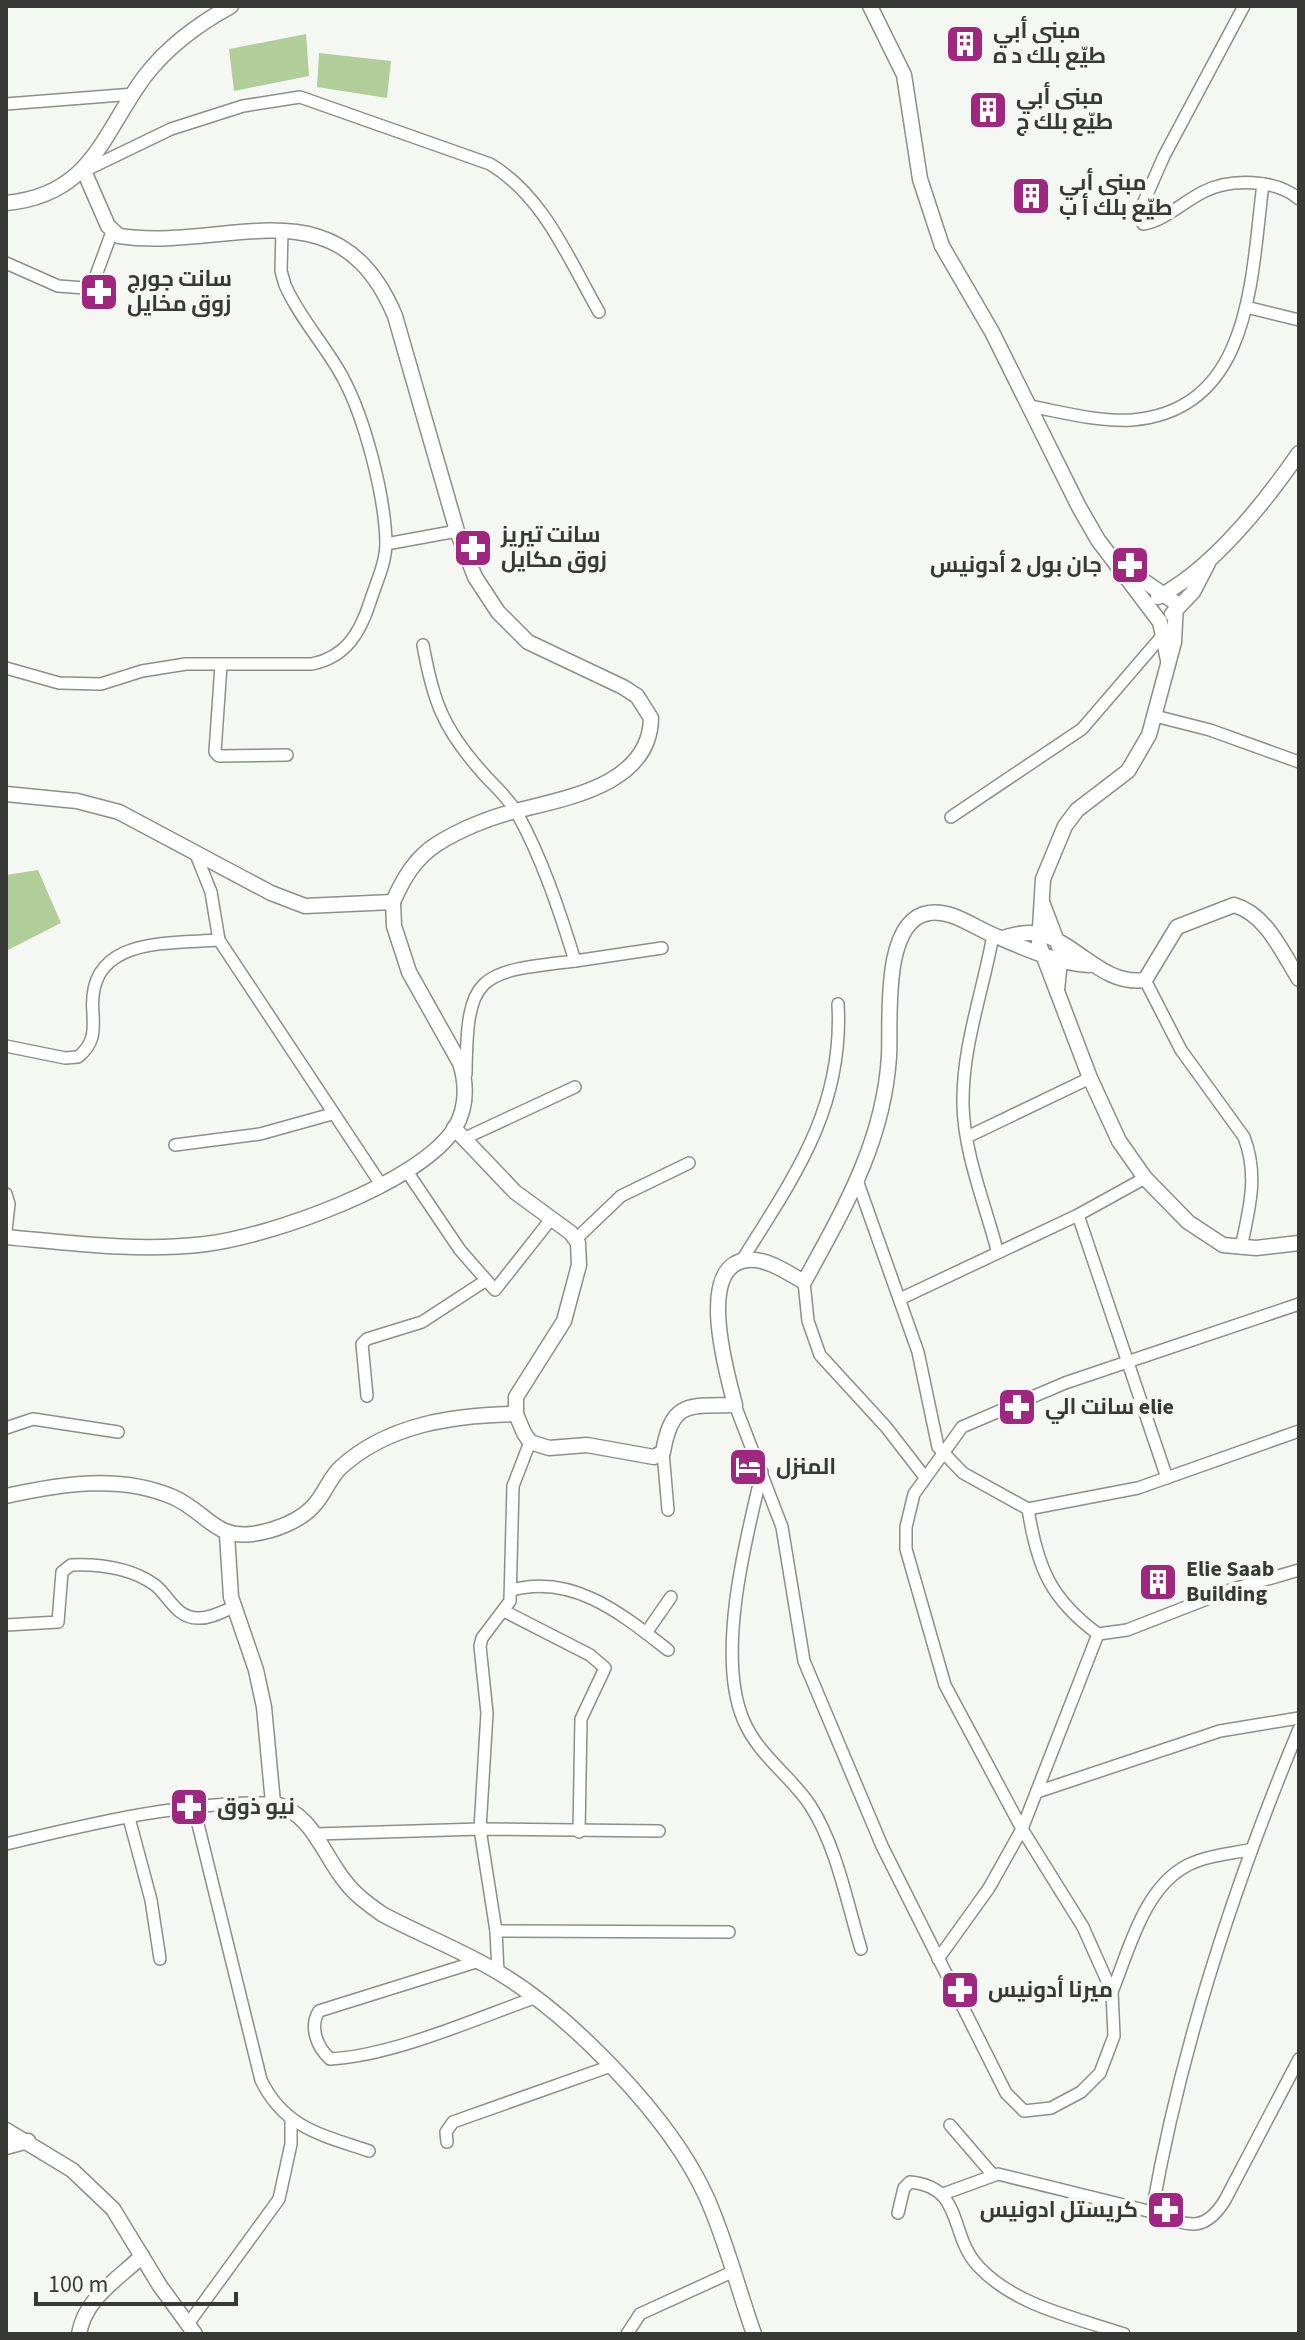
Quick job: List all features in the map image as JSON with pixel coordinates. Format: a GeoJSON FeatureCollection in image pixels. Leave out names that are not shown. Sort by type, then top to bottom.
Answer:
{"type":"FeatureCollection","features":[{"type":"Feature","properties":{"kind":"street"},"geometry":{"type":"LineString","coordinates":[[84,171],[134,94],[170,47],[201,22],[231,6]]}},
{"type":"Feature","properties":{"kind":"street"},"geometry":{"type":"LineString","coordinates":[[870,6],[904,75],[929,215],[1079,507],[1148,603],[1161,629],[1168,660]]}},
{"type":"Feature","properties":{"kind":"street"},"geometry":{"type":"LineString","coordinates":[[1244,6],[1164,156],[1142,206],[1143,224],[1162,219],[1212,188],[1263,184],[1290,191],[1299,199]]}},
{"type":"Feature","properties":{"kind":"street"},"geometry":{"type":"LineString","coordinates":[[6,104],[134,94]]}},
{"type":"Feature","properties":{"kind":"street"},"geometry":{"type":"LineString","coordinates":[[6,203],[59,187],[84,171],[171,129],[275,98],[300,97],[490,164],[514,179],[538,206],[599,312]]}},
{"type":"Feature","properties":{"kind":"street"},"geometry":{"type":"LineString","coordinates":[[84,171],[112,232],[123,237],[282,231],[341,246],[365,263],[384,289],[413,373],[457,531],[475,577],[490,601],[528,642],[623,687],[637,696],[651,718],[644,747],[614,779],[556,802],[516,811],[435,845],[405,874],[393,902],[400,950],[460,1063],[466,1083]]}},
{"type":"Feature","properties":{"kind":"street"},"geometry":{"type":"LineString","coordinates":[[1029,406],[1129,420],[1157,416],[1183,406],[1225,365],[1238,339],[1246,307],[1263,184]]}},
{"type":"Feature","properties":{"kind":"street"},"geometry":{"type":"LineString","coordinates":[[6,668],[59,683],[89,684],[157,669],[312,664],[330,660],[341,653],[357,633],[366,615],[386,544],[373,466],[344,380],[285,285],[281,271],[282,231]]}},
{"type":"Feature","properties":{"kind":"street"},"geometry":{"type":"LineString","coordinates":[[6,263],[58,286],[85,288],[95,278],[112,232]]}},
{"type":"Feature","properties":{"kind":"street"},"geometry":{"type":"LineString","coordinates":[[1246,307],[1299,320]]}},
{"type":"Feature","properties":{"kind":"street"},"geometry":{"type":"LineString","coordinates":[[1148,603],[1165,594],[1210,559],[1277,486],[1299,453]]}},
{"type":"Feature","properties":{"kind":"street"},"geometry":{"type":"LineString","coordinates":[[1277,486],[1299,474]]}},
{"type":"Feature","properties":{"kind":"street"},"geometry":{"type":"LineString","coordinates":[[386,544],[457,531]]}},
{"type":"Feature","properties":{"kind":"street"},"geometry":{"type":"LineString","coordinates":[[951,817],[1082,729],[1202,578],[1210,559]]}},
{"type":"Feature","properties":{"kind":"street"},"geometry":{"type":"LineString","coordinates":[[1124,573],[1176,603],[1168,660],[1149,735],[1128,771],[1077,810],[1065,826],[1048,864],[1038,934],[1043,955],[1090,1078],[1119,1141],[1145,1178],[1207,1237],[1241,1248],[1299,1243]]}},
{"type":"Feature","properties":{"kind":"street"},"geometry":{"type":"LineString","coordinates":[[423,645],[434,702],[446,728],[516,811],[559,911],[575,961]]}},
{"type":"Feature","properties":{"kind":"street"},"geometry":{"type":"LineString","coordinates":[[221,665],[215,752],[219,756],[287,755]]}},
{"type":"Feature","properties":{"kind":"street"},"geometry":{"type":"LineString","coordinates":[[1155,716],[1278,752],[1299,762]]}},
{"type":"Feature","properties":{"kind":"street"},"geometry":{"type":"LineString","coordinates":[[6,794],[77,801],[119,812],[271,893],[305,906],[393,902]]}},
{"type":"Feature","properties":{"kind":"street"},"geometry":{"type":"LineString","coordinates":[[194,850],[211,892],[219,940],[380,1183]]}},
{"type":"Feature","properties":{"kind":"street"},"geometry":{"type":"LineString","coordinates":[[1041,898],[1061,961],[1057,990]]}},
{"type":"Feature","properties":{"kind":"street"},"geometry":{"type":"LineString","coordinates":[[1145,980],[1177,927],[1230,905],[1245,909],[1266,928],[1299,979]]}},
{"type":"Feature","properties":{"kind":"street"},"geometry":{"type":"LineString","coordinates":[[924,1476],[886,1427],[820,1355],[808,1321],[804,1282],[858,1183],[882,1106],[889,1058],[890,977],[906,931],[921,914],[939,912],[1061,961],[1089,965],[1134,981],[1145,980]]}},
{"type":"Feature","properties":{"kind":"street"},"geometry":{"type":"LineString","coordinates":[[997,936],[1038,934],[1057,941],[1089,965]]}},
{"type":"Feature","properties":{"kind":"street"},"geometry":{"type":"LineString","coordinates":[[997,936],[968,1046],[963,1105],[967,1137],[997,1250]]}},
{"type":"Feature","properties":{"kind":"street"},"geometry":{"type":"LineString","coordinates":[[6,1046],[65,1058],[78,1057],[91,1042],[95,985],[108,963],[135,947],[219,940]]}},
{"type":"Feature","properties":{"kind":"street"},"geometry":{"type":"LineString","coordinates":[[459,1134],[466,1083],[467,1016],[475,992],[500,974],[662,948]]}},
{"type":"Feature","properties":{"kind":"street"},"geometry":{"type":"LineString","coordinates":[[1145,980],[1171,1034],[1244,1137],[1250,1153],[1254,1177],[1241,1248]]}},
{"type":"Feature","properties":{"kind":"street"},"geometry":{"type":"LineString","coordinates":[[838,1004],[833,1083],[815,1139],[742,1260],[728,1273],[717,1311],[719,1346],[735,1405],[782,1527],[800,1641],[810,1681],[882,1846],[938,1959],[1006,2093],[1024,2111],[1051,2108],[1081,2092],[1100,2073],[1114,2036],[1112,1992],[1083,1927],[1022,1829],[945,1685],[912,1576],[906,1527],[914,1494],[955,1433],[975,1419],[1299,1304]]}},
{"type":"Feature","properties":{"kind":"street"},"geometry":{"type":"LineString","coordinates":[[967,1137],[1090,1078]]}},
{"type":"Feature","properties":{"kind":"street"},"geometry":{"type":"LineString","coordinates":[[6,1237],[133,1246],[231,1241],[313,1217],[406,1170],[459,1134],[575,1087]]}},
{"type":"Feature","properties":{"kind":"street"},"geometry":{"type":"LineString","coordinates":[[175,1145],[260,1134],[332,1114]]}},
{"type":"Feature","properties":{"kind":"street"},"geometry":{"type":"LineString","coordinates":[[459,1134],[515,1192],[576,1239],[579,1265],[564,1321],[519,1389],[516,1414],[530,1442],[549,1448],[587,1445],[639,1456],[654,1457],[663,1452]]}},
{"type":"Feature","properties":{"kind":"street"},"geometry":{"type":"LineString","coordinates":[[576,1239],[621,1196],[689,1163]]}},
{"type":"Feature","properties":{"kind":"street"},"geometry":{"type":"LineString","coordinates":[[406,1170],[485,1281],[495,1290],[551,1219]]}},
{"type":"Feature","properties":{"kind":"street"},"geometry":{"type":"LineString","coordinates":[[902,1298],[997,1250],[1078,1215],[1145,1178]]}},
{"type":"Feature","properties":{"kind":"street"},"geometry":{"type":"LineString","coordinates":[[858,1183],[902,1298],[926,1378],[934,1436],[943,1454],[984,1487],[1028,1509],[1138,1488],[1299,1431]]}},
{"type":"Feature","properties":{"kind":"street"},"geometry":{"type":"LineString","coordinates":[[6,1194],[9,1204],[6,1231]]}},
{"type":"Feature","properties":{"kind":"street"},"geometry":{"type":"LineString","coordinates":[[1078,1215],[1167,1478]]}},
{"type":"Feature","properties":{"kind":"street"},"geometry":{"type":"LineString","coordinates":[[742,1260],[766,1263],[804,1282]]}},
{"type":"Feature","properties":{"kind":"street"},"geometry":{"type":"LineString","coordinates":[[367,1396],[362,1344],[367,1339],[422,1322],[485,1281]]}},
{"type":"Feature","properties":{"kind":"street"},"geometry":{"type":"LineString","coordinates":[[668,1510],[663,1452],[672,1417],[684,1408],[735,1405]]}},
{"type":"Feature","properties":{"kind":"street"},"geometry":{"type":"LineString","coordinates":[[6,1496],[72,1483],[135,1487],[171,1496],[227,1535],[270,1530],[307,1513],[340,1468],[410,1428],[463,1416],[516,1414]]}},
{"type":"Feature","properties":{"kind":"street"},"geometry":{"type":"LineString","coordinates":[[6,1428],[33,1419],[118,1432]]}},
{"type":"Feature","properties":{"kind":"street"},"geometry":{"type":"LineString","coordinates":[[498,1972],[496,1931],[480,1829],[487,1713],[480,1646],[482,1638],[504,1611],[512,1590],[513,1486],[530,1442]]}},
{"type":"Feature","properties":{"kind":"street"},"geometry":{"type":"LineString","coordinates":[[762,1471],[737,1588],[734,1639],[739,1706],[755,1740],[816,1814],[861,1949]]}},
{"type":"Feature","properties":{"kind":"street"},"geometry":{"type":"LineString","coordinates":[[1028,1509],[1036,1556],[1048,1583],[1098,1634]]}},
{"type":"Feature","properties":{"kind":"street"},"geometry":{"type":"LineString","coordinates":[[227,1535],[234,1607],[261,1691],[273,1803]]}},
{"type":"Feature","properties":{"kind":"street"},"geometry":{"type":"LineString","coordinates":[[6,1625],[58,1622],[62,1572],[71,1565],[107,1567],[142,1578],[157,1587],[177,1611],[188,1616],[203,1617],[234,1607]]}},
{"type":"Feature","properties":{"kind":"street"},"geometry":{"type":"LineString","coordinates":[[1098,1634],[1127,1630],[1230,1590],[1299,1570]]}},
{"type":"Feature","properties":{"kind":"street"},"geometry":{"type":"LineString","coordinates":[[512,1590],[547,1584],[582,1593],[668,1650]]}},
{"type":"Feature","properties":{"kind":"street"},"geometry":{"type":"LineString","coordinates":[[646,1633],[671,1597]]}},
{"type":"Feature","properties":{"kind":"street"},"geometry":{"type":"LineString","coordinates":[[504,1611],[590,1655],[605,1668],[581,1719],[579,1832]]}},
{"type":"Feature","properties":{"kind":"street"},"geometry":{"type":"LineString","coordinates":[[938,1959],[989,1888],[1022,1829],[1098,1634]]}},
{"type":"Feature","properties":{"kind":"street"},"geometry":{"type":"LineString","coordinates":[[1037,1792],[1220,1731],[1299,1718]]}},
{"type":"Feature","properties":{"kind":"street"},"geometry":{"type":"LineString","coordinates":[[1152,2212],[1200,2005],[1248,1850],[1299,1729]]}},
{"type":"Feature","properties":{"kind":"street"},"geometry":{"type":"LineString","coordinates":[[6,1844],[129,1818],[194,1808],[273,1803],[297,1814],[316,1834],[343,1879],[364,1900],[396,1922],[498,1972],[534,1998],[611,2066],[655,2118],[692,2170],[710,2208],[754,2334]]}},
{"type":"Feature","properties":{"kind":"street"},"geometry":{"type":"LineString","coordinates":[[194,1808],[261,2080],[272,2102],[291,2120],[369,2151]]}},
{"type":"Feature","properties":{"kind":"street"},"geometry":{"type":"LineString","coordinates":[[129,1818],[151,1900],[160,1959]]}},
{"type":"Feature","properties":{"kind":"street"},"geometry":{"type":"LineString","coordinates":[[316,1834],[480,1829],[659,1831]]}},
{"type":"Feature","properties":{"kind":"street"},"geometry":{"type":"LineString","coordinates":[[1112,1992],[1143,1917],[1168,1878],[1204,1858],[1248,1850]]}},
{"type":"Feature","properties":{"kind":"street"},"geometry":{"type":"LineString","coordinates":[[496,1931],[729,1932]]}},
{"type":"Feature","properties":{"kind":"street"},"geometry":{"type":"LineString","coordinates":[[479,1961],[319,2011],[314,2027],[322,2052],[330,2059],[380,2049],[534,1998]]}},
{"type":"Feature","properties":{"kind":"street"},"geometry":{"type":"LineString","coordinates":[[898,2213],[904,2188],[910,2182],[943,2194],[993,2175],[1048,2184],[1196,2225],[1212,2219],[1299,2059]]}},
{"type":"Feature","properties":{"kind":"street"},"geometry":{"type":"LineString","coordinates":[[447,2142],[446,2132],[453,2122],[611,2066]]}},
{"type":"Feature","properties":{"kind":"street"},"geometry":{"type":"LineString","coordinates":[[6,2130],[72,2170],[105,2200],[191,2329],[279,2199],[291,2144],[291,2120]]}},
{"type":"Feature","properties":{"kind":"street"},"geometry":{"type":"LineString","coordinates":[[950,2125],[993,2175]]}},
{"type":"Feature","properties":{"kind":"street"},"geometry":{"type":"LineString","coordinates":[[6,2147],[28,2141]]}},
{"type":"Feature","properties":{"kind":"street"},"geometry":{"type":"LineString","coordinates":[[943,2194],[968,2253],[996,2284],[1028,2301],[1124,2334]]}},
{"type":"Feature","properties":{"kind":"street"},"geometry":{"type":"LineString","coordinates":[[79,2334],[81,2322],[95,2299],[142,2256]]}},
{"type":"Feature","properties":{"kind":"street"},"geometry":{"type":"LineString","coordinates":[[627,2334],[640,2314],[732,2272]]}},
{"type":"Feature","properties":{"kind":"green space"},"geometry":{"type":"Polygon","coordinates":[[[306,34],[309,76],[234,91],[229,49],[306,34]]]}},
{"type":"Feature","properties":{"kind":"green space"},"geometry":{"type":"Polygon","coordinates":[[[319,53],[391,61],[387,98],[317,87],[319,53]]]}},
{"type":"Feature","properties":{"kind":"green space"},"geometry":{"type":"Polygon","coordinates":[[[38,870],[61,923],[6,951],[6,875],[38,870]]]}},
{"type":"Feature","properties":{"kind":"place","name":"مبنى أبي طيّع بلك د ه"},"geometry":{"type":"Point","coordinates":[965,44]}},
{"type":"Feature","properties":{"kind":"place","name":"مبنى أبي طيّع بلك ج"},"geometry":{"type":"Point","coordinates":[988,110]}},
{"type":"Feature","properties":{"kind":"place","name":"مبنى أبي طيّع بلك أ ب"},"geometry":{"type":"Point","coordinates":[1031,196]}},
{"type":"Feature","properties":{"kind":"place","name":"سانت جورج زوق مخايل"},"geometry":{"type":"Point","coordinates":[99,292]}},
{"type":"Feature","properties":{"kind":"place","name":"سانت تيريز زوق مكايل"},"geometry":{"type":"Point","coordinates":[473,548]}},
{"type":"Feature","properties":{"kind":"place","name":"جان بول 2 أدونيس"},"geometry":{"type":"Point","coordinates":[1130,565]}},
{"type":"Feature","properties":{"kind":"place","name":"سانت الي elie"},"geometry":{"type":"Point","coordinates":[1017,1407]}},
{"type":"Feature","properties":{"kind":"place","name":"المنزل"},"geometry":{"type":"Point","coordinates":[748,1467]}},
{"type":"Feature","properties":{"kind":"place","name":"Elie Saab Building"},"geometry":{"type":"Point","coordinates":[1158,1582]}},
{"type":"Feature","properties":{"kind":"place","name":"نيو ذوق"},"geometry":{"type":"Point","coordinates":[189,1807]}},
{"type":"Feature","properties":{"kind":"place","name":"ميرنا أدونيس"},"geometry":{"type":"Point","coordinates":[960,1990]}},
{"type":"Feature","properties":{"kind":"place","name":"كريستل ادونيس"},"geometry":{"type":"Point","coordinates":[1166,2210]}}]}
